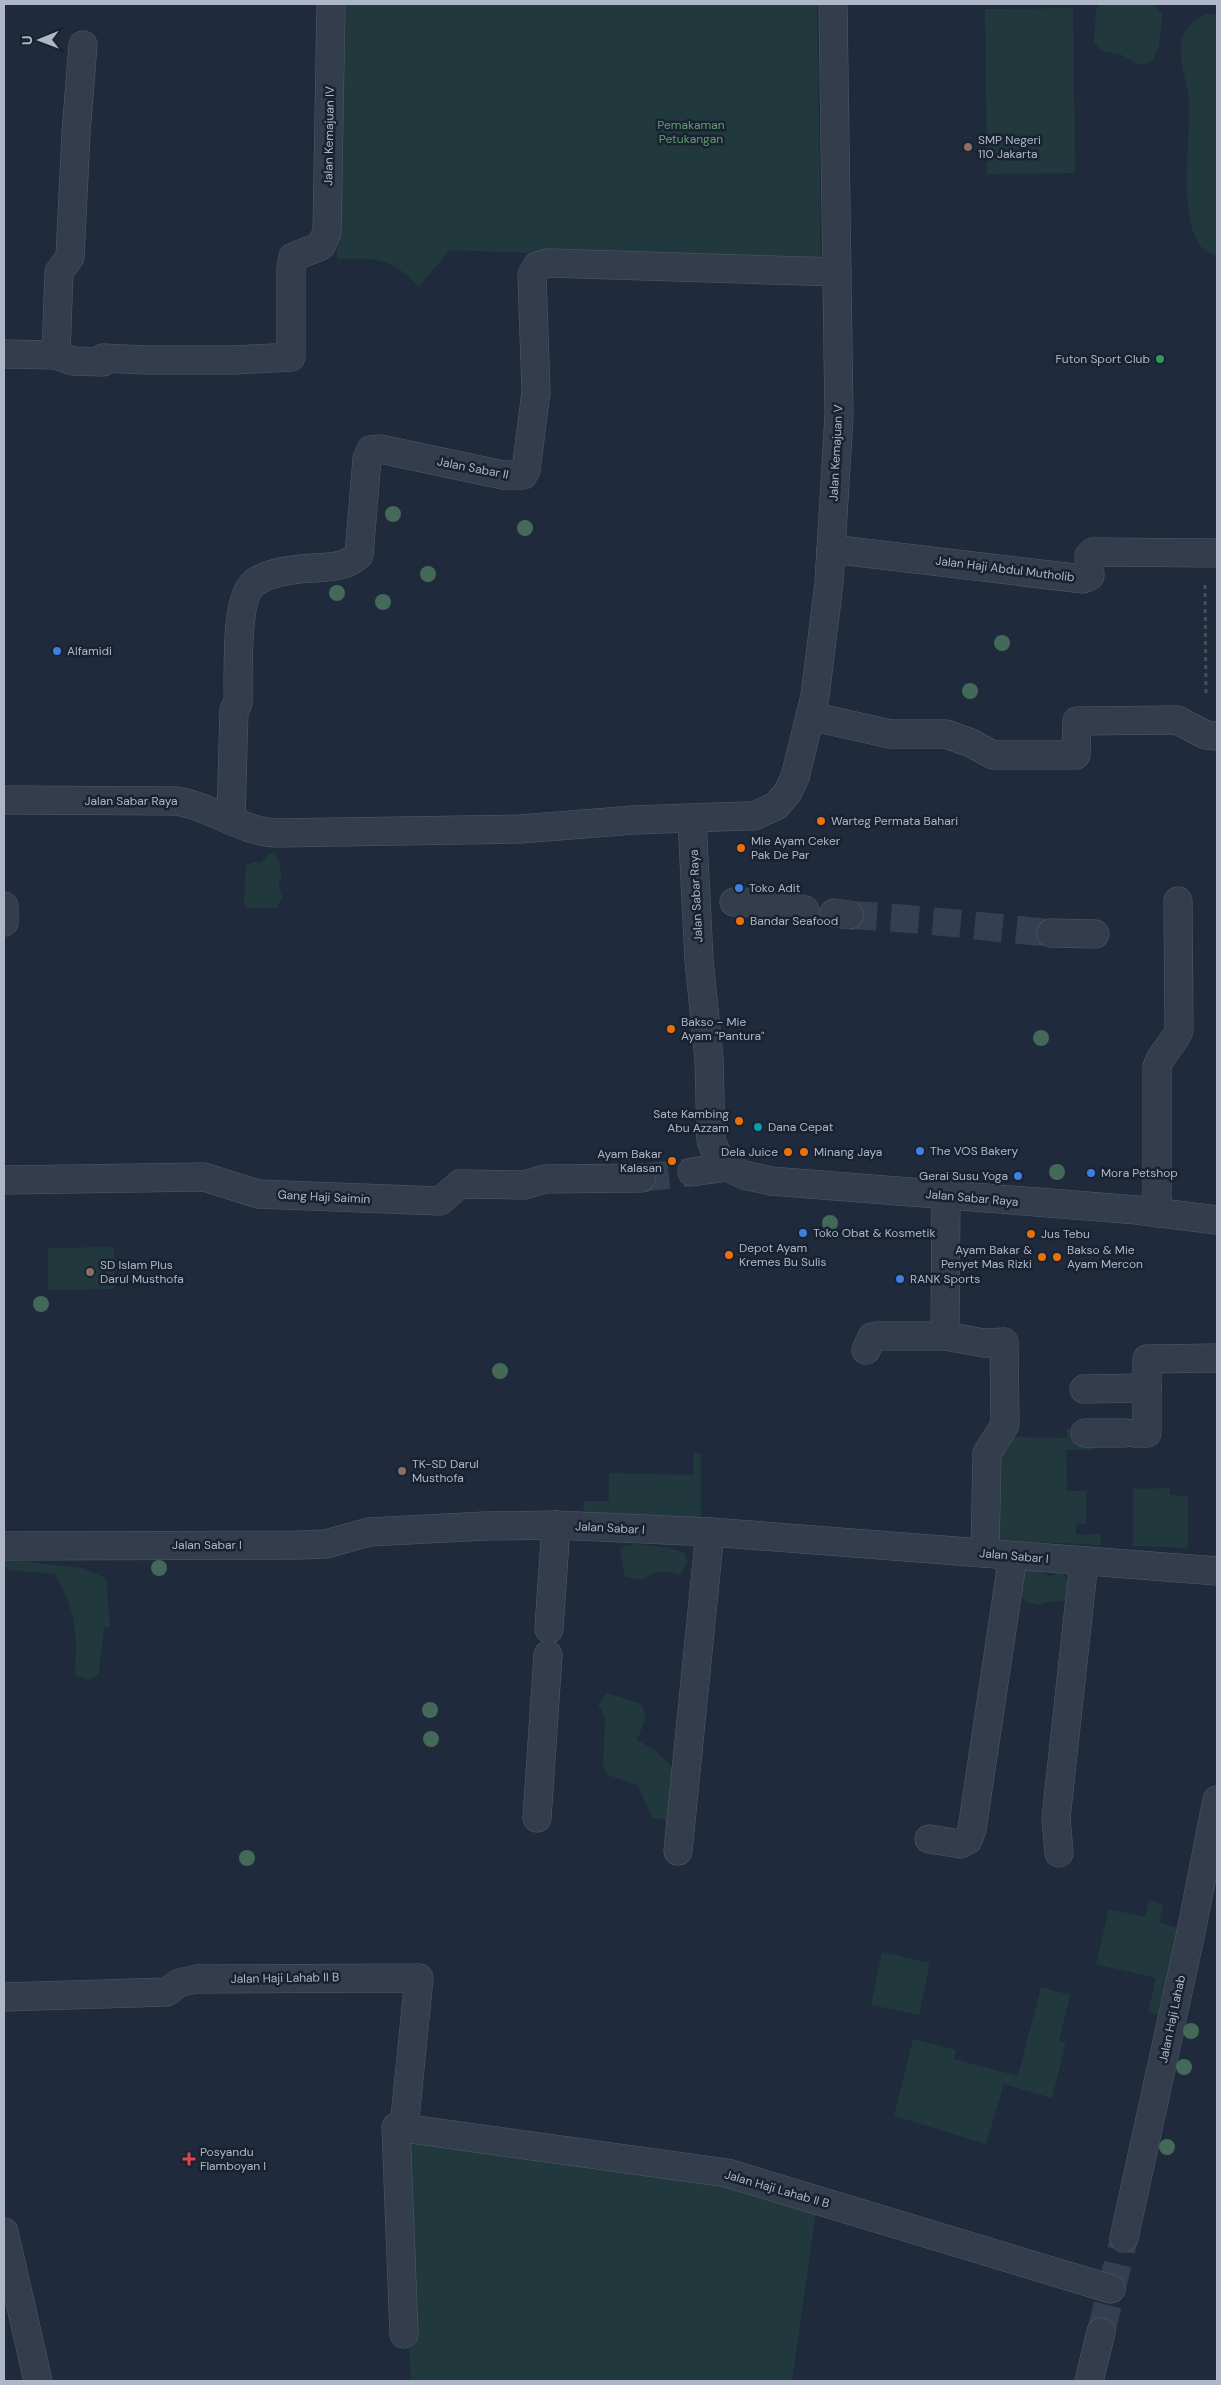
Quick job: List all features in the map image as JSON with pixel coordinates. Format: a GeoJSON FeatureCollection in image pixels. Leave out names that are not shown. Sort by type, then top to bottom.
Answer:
{"type":"FeatureCollection","features":[{"type":"Feature","properties":{"kind":"street","name":"Jalan Kemajuan IV"},"geometry":{"type":"LineString","coordinates":[[56,355],[73,361],[103,362],[103,358],[145,360],[291,357],[291,268],[293,257],[321,246],[327,232],[331,4]]}},
{"type":"Feature","properties":{"kind":"street","name":"Jalan Kemajuan V"},"geometry":{"type":"LineString","coordinates":[[692,819],[754,816],[776,806],[788,792],[795,777],[810,716],[818,669],[831,549],[839,416],[833,4]]}},
{"type":"Feature","properties":{"kind":"street"},"geometry":{"type":"LineString","coordinates":[[4,354],[56,355],[59,272],[70,257],[76,134],[83,45]]}},
{"type":"Feature","properties":{"kind":"street","name":"Jalan Sabar II"},"geometry":{"type":"LineString","coordinates":[[231,820],[234,710],[238,703],[240,613],[247,590],[254,583],[270,575],[303,569],[345,565],[359,554],[367,459],[371,450],[380,449],[503,475],[523,475],[526,470],[536,392],[532,275],[537,266],[548,263],[837,272]]}},
{"type":"Feature","properties":{"kind":"street","name":"Jalan Haji Abdul Mutholib"},"geometry":{"type":"LineString","coordinates":[[831,549],[1084,579],[1090,576],[1089,556],[1093,552],[1211,553]]}},
{"type":"Feature","properties":{"kind":"street"},"geometry":{"type":"LineString","coordinates":[[810,716],[890,734],[946,734],[971,743],[994,756],[1076,755],[1077,721],[1177,720],[1212,735]]}},
{"type":"Feature","properties":{"kind":"street","name":"Jalan Sabar Raya"},"geometry":{"type":"LineString","coordinates":[[4,800],[170,800],[191,804],[261,832],[277,833],[520,829],[634,820],[692,819],[716,901],[709,1059],[711,1140],[719,1160],[726,1167],[746,1176],[771,1181],[1157,1213],[1217,1220]]}},
{"type":"Feature","properties":{"kind":"street"},"geometry":{"type":"LineString","coordinates":[[716,901],[770,903],[805,910]]}},
{"type":"Feature","properties":{"kind":"street"},"geometry":{"type":"LineString","coordinates":[[1157,1213],[1157,1067],[1159,1058],[1172,1044],[1179,1030],[1178,901]]}},
{"type":"Feature","properties":{"kind":"street"},"geometry":{"type":"LineString","coordinates":[[4,906],[4,922]]}},
{"type":"Feature","properties":{"kind":"street"},"geometry":{"type":"LineString","coordinates":[[1051,932],[1095,934]]}},
{"type":"Feature","properties":{"kind":"street"},"geometry":{"type":"LineString","coordinates":[[692,1172],[726,1167]]}},
{"type":"Feature","properties":{"kind":"street","name":"Gang Haji Saimin"},"geometry":{"type":"LineString","coordinates":[[4,1180],[204,1177],[258,1194],[440,1201],[460,1184],[524,1185],[545,1179],[641,1178]]}},
{"type":"Feature","properties":{"kind":"street"},"geometry":{"type":"LineString","coordinates":[[945,1336],[946,1196]]}},
{"type":"Feature","properties":{"kind":"street"},"geometry":{"type":"LineString","coordinates":[[866,1350],[872,1337],[877,1336],[945,1336],[984,1343],[1004,1342],[1004,1425],[987,1453],[985,1554]]}},
{"type":"Feature","properties":{"kind":"street"},"geometry":{"type":"LineString","coordinates":[[1085,1434],[1147,1433],[1147,1359],[1217,1358]]}},
{"type":"Feature","properties":{"kind":"street"},"geometry":{"type":"LineString","coordinates":[[1084,1389],[1147,1388]]}},
{"type":"Feature","properties":{"kind":"street"},"geometry":{"type":"LineString","coordinates":[[537,1818],[556,1525]]}},
{"type":"Feature","properties":{"kind":"street","name":"Jalan Sabar I"},"geometry":{"type":"LineString","coordinates":[[4,1546],[326,1544],[369,1532],[485,1526],[556,1525],[710,1532],[1217,1571]]}},
{"type":"Feature","properties":{"kind":"street"},"geometry":{"type":"LineString","coordinates":[[678,1851],[710,1532]]}},
{"type":"Feature","properties":{"kind":"street"},"geometry":{"type":"LineString","coordinates":[[929,1839],[961,1844],[968,1840],[972,1829],[1013,1556]]}},
{"type":"Feature","properties":{"kind":"street"},"geometry":{"type":"LineString","coordinates":[[1058,1853],[1056,1818],[1084,1561]]}},
{"type":"Feature","properties":{"kind":"street","name":"Jalan Haji Lahab"},"geometry":{"type":"LineString","coordinates":[[1124,2238],[1190,1937],[1217,1800]]}},
{"type":"Feature","properties":{"kind":"street","name":"Jalan Haji Lahab II B"},"geometry":{"type":"LineString","coordinates":[[4,1996],[168,1992],[179,1983],[196,1979],[419,1978],[400,2128],[727,2173],[1111,2289]]}},
{"type":"Feature","properties":{"kind":"street"},"geometry":{"type":"LineString","coordinates":[[400,2128],[404,2334]]}},
{"type":"Feature","properties":{"kind":"street"},"geometry":{"type":"LineString","coordinates":[[4,2232],[38,2381]]}},
{"type":"Feature","properties":{"kind":"street"},"geometry":{"type":"LineString","coordinates":[[1089,2381],[1101,2332]]}},
{"type":"Feature","properties":{"kind":"path"},"geometry":{"type":"LineString","coordinates":[[1211,553],[1212,735]]}},
{"type":"Feature","properties":{"kind":"green space","name":"Pemakaman Petukangan"},"geometry":{"type":"Polygon","coordinates":[[[342,4],[817,4],[821,264],[450,250],[419,286],[399,269],[382,261],[373,259],[337,259],[342,4]]]}},
{"type":"Feature","properties":{"kind":"green space"},"geometry":{"type":"Polygon","coordinates":[[[1100,4],[1154,4],[1162,15],[1159,45],[1152,61],[1145,64],[1137,64],[1122,55],[1101,51],[1094,41],[1096,11],[1100,4]]]}},
{"type":"Feature","properties":{"kind":"green space"},"geometry":{"type":"Polygon","coordinates":[[[1073,8],[1075,173],[987,174],[985,9],[1073,8]]]}},
{"type":"Feature","properties":{"kind":"green space"},"geometry":{"type":"Polygon","coordinates":[[[1207,14],[1217,15],[1217,256],[1203,248],[1194,233],[1189,212],[1187,163],[1189,101],[1181,51],[1182,38],[1186,29],[1193,22],[1207,14]]]}},
{"type":"Feature","properties":{"kind":"green space"},"geometry":{"type":"Polygon","coordinates":[[[275,852],[280,864],[281,879],[278,883],[282,898],[277,908],[247,908],[244,904],[246,865],[254,862],[261,863],[268,854],[275,852]]]}},
{"type":"Feature","properties":{"kind":"green space"},"geometry":{"type":"Polygon","coordinates":[[[114,1247],[115,1289],[48,1290],[48,1248],[114,1247]]]}},
{"type":"Feature","properties":{"kind":"green space"},"geometry":{"type":"Polygon","coordinates":[[[1083,1428],[1094,1436],[1094,1450],[1066,1450],[1067,1491],[1086,1491],[1086,1524],[1076,1524],[1076,1535],[1100,1534],[1101,1545],[993,1540],[994,1446],[1010,1437],[1067,1438],[1067,1429],[1083,1428]]]}},
{"type":"Feature","properties":{"kind":"green space"},"geometry":{"type":"Polygon","coordinates":[[[694,1453],[701,1453],[701,1518],[584,1513],[584,1501],[609,1501],[609,1473],[693,1475],[694,1453]]]}},
{"type":"Feature","properties":{"kind":"green space"},"geometry":{"type":"Polygon","coordinates":[[[1170,1488],[1170,1495],[1188,1496],[1188,1548],[1133,1546],[1133,1489],[1170,1488]]]}},
{"type":"Feature","properties":{"kind":"green space"},"geometry":{"type":"Polygon","coordinates":[[[636,1544],[668,1548],[685,1553],[687,1562],[680,1575],[670,1572],[656,1572],[643,1580],[625,1577],[620,1549],[636,1544]]]}},
{"type":"Feature","properties":{"kind":"green space"},"geometry":{"type":"Polygon","coordinates":[[[13,1560],[81,1568],[106,1578],[110,1627],[104,1627],[99,1673],[90,1680],[75,1675],[76,1647],[72,1611],[55,1574],[7,1570],[4,1562],[13,1560]]]}},
{"type":"Feature","properties":{"kind":"green space"},"geometry":{"type":"Polygon","coordinates":[[[1033,1569],[1050,1576],[1059,1573],[1064,1575],[1074,1598],[1039,1605],[1026,1602],[1015,1588],[1023,1570],[1033,1569]]]}},
{"type":"Feature","properties":{"kind":"green space"},"geometry":{"type":"Polygon","coordinates":[[[607,1693],[641,1704],[646,1717],[637,1740],[656,1751],[674,1769],[672,1803],[667,1820],[652,1818],[638,1785],[608,1775],[603,1766],[605,1717],[598,1704],[607,1693]]]}},
{"type":"Feature","properties":{"kind":"green space"},"geometry":{"type":"Polygon","coordinates":[[[1149,1900],[1163,1904],[1159,1923],[1184,1929],[1165,2016],[1148,2012],[1156,1978],[1096,1964],[1109,1909],[1145,1917],[1149,1900]]]}},
{"type":"Feature","properties":{"kind":"green space"},"geometry":{"type":"Polygon","coordinates":[[[882,1952],[930,1963],[919,2015],[871,2005],[882,1952]]]}},
{"type":"Feature","properties":{"kind":"green space"},"geometry":{"type":"Polygon","coordinates":[[[1041,1987],[1070,1995],[1059,2041],[1066,2043],[1052,2098],[1004,2084],[986,2144],[894,2116],[913,2039],[956,2050],[954,2059],[1018,2076],[1041,1987]]]}},
{"type":"Feature","properties":{"kind":"green space"},"geometry":{"type":"Polygon","coordinates":[[[398,2131],[690,2171],[817,2204],[792,2381],[411,2381],[398,2131]]]}},
{"type":"Feature","properties":{"kind":"tunnel"},"geometry":{"type":"LineString","coordinates":[[849,915],[925,920],[1051,933]]}},
{"type":"Feature","properties":{"kind":"tunnel"},"geometry":{"type":"LineString","coordinates":[[641,1178],[692,1172]]}},
{"type":"Feature","properties":{"kind":"tunnel"},"geometry":{"type":"LineString","coordinates":[[1101,2332],[1124,2238]]}},
{"type":"Feature","properties":{"kind":"place","name":"SMP Negeri 110 Jakarta"},"geometry":{"type":"Point","coordinates":[968,147]}},
{"type":"Feature","properties":{"kind":"place","name":"Futon Sport Club"},"geometry":{"type":"Point","coordinates":[1160,359]}},
{"type":"Feature","properties":{"kind":"place","name":"Alfamidi"},"geometry":{"type":"Point","coordinates":[57,651]}},
{"type":"Feature","properties":{"kind":"place","name":"Warteg Permata Bahari"},"geometry":{"type":"Point","coordinates":[821,821]}},
{"type":"Feature","properties":{"kind":"place","name":"Mie Ayam Ceker Pak De Par"},"geometry":{"type":"Point","coordinates":[741,848]}},
{"type":"Feature","properties":{"kind":"place","name":"Toko Adit"},"geometry":{"type":"Point","coordinates":[739,888]}},
{"type":"Feature","properties":{"kind":"place","name":"Bandar Seafood"},"geometry":{"type":"Point","coordinates":[740,921]}},
{"type":"Feature","properties":{"kind":"place","name":"Bakso - Mie Ayam \"Pantura\""},"geometry":{"type":"Point","coordinates":[671,1029]}},
{"type":"Feature","properties":{"kind":"place","name":"Sate Kambing Abu Azzam"},"geometry":{"type":"Point","coordinates":[739,1121]}},
{"type":"Feature","properties":{"kind":"place","name":"Dana Cepat"},"geometry":{"type":"Point","coordinates":[758,1127]}},
{"type":"Feature","properties":{"kind":"place","name":"The VOS Bakery"},"geometry":{"type":"Point","coordinates":[920,1151]}},
{"type":"Feature","properties":{"kind":"place","name":"Dela Juice"},"geometry":{"type":"Point","coordinates":[788,1152]}},
{"type":"Feature","properties":{"kind":"place","name":"Minang Jaya"},"geometry":{"type":"Point","coordinates":[804,1152]}},
{"type":"Feature","properties":{"kind":"place","name":"Ayam Bakar Kalasan"},"geometry":{"type":"Point","coordinates":[672,1161]}},
{"type":"Feature","properties":{"kind":"place","name":"Mora Petshop"},"geometry":{"type":"Point","coordinates":[1091,1173]}},
{"type":"Feature","properties":{"kind":"place","name":"Gerai Susu Yoga"},"geometry":{"type":"Point","coordinates":[1018,1176]}},
{"type":"Feature","properties":{"kind":"place","name":"Toko Obat & Kosmetik"},"geometry":{"type":"Point","coordinates":[803,1233]}},
{"type":"Feature","properties":{"kind":"place","name":"Jus Tebu"},"geometry":{"type":"Point","coordinates":[1031,1234]}},
{"type":"Feature","properties":{"kind":"place","name":"Depot Ayam Kremes Bu Sulis"},"geometry":{"type":"Point","coordinates":[729,1255]}},
{"type":"Feature","properties":{"kind":"place","name":"Ayam Bakar & Penyet Mas Rizki"},"geometry":{"type":"Point","coordinates":[1042,1257]}},
{"type":"Feature","properties":{"kind":"place","name":"Bakso & Mie Ayam Mercon"},"geometry":{"type":"Point","coordinates":[1057,1257]}},
{"type":"Feature","properties":{"kind":"place","name":"SD Islam Plus Darul Musthofa"},"geometry":{"type":"Point","coordinates":[90,1272]}},
{"type":"Feature","properties":{"kind":"place","name":"RANK Sports"},"geometry":{"type":"Point","coordinates":[900,1279]}},
{"type":"Feature","properties":{"kind":"place","name":"TK-SD Darul Musthofa"},"geometry":{"type":"Point","coordinates":[402,1471]}},
{"type":"Feature","properties":{"kind":"place","name":"Posyandu Flamboyan I"},"geometry":{"type":"Point","coordinates":[189,2159]}}]}
